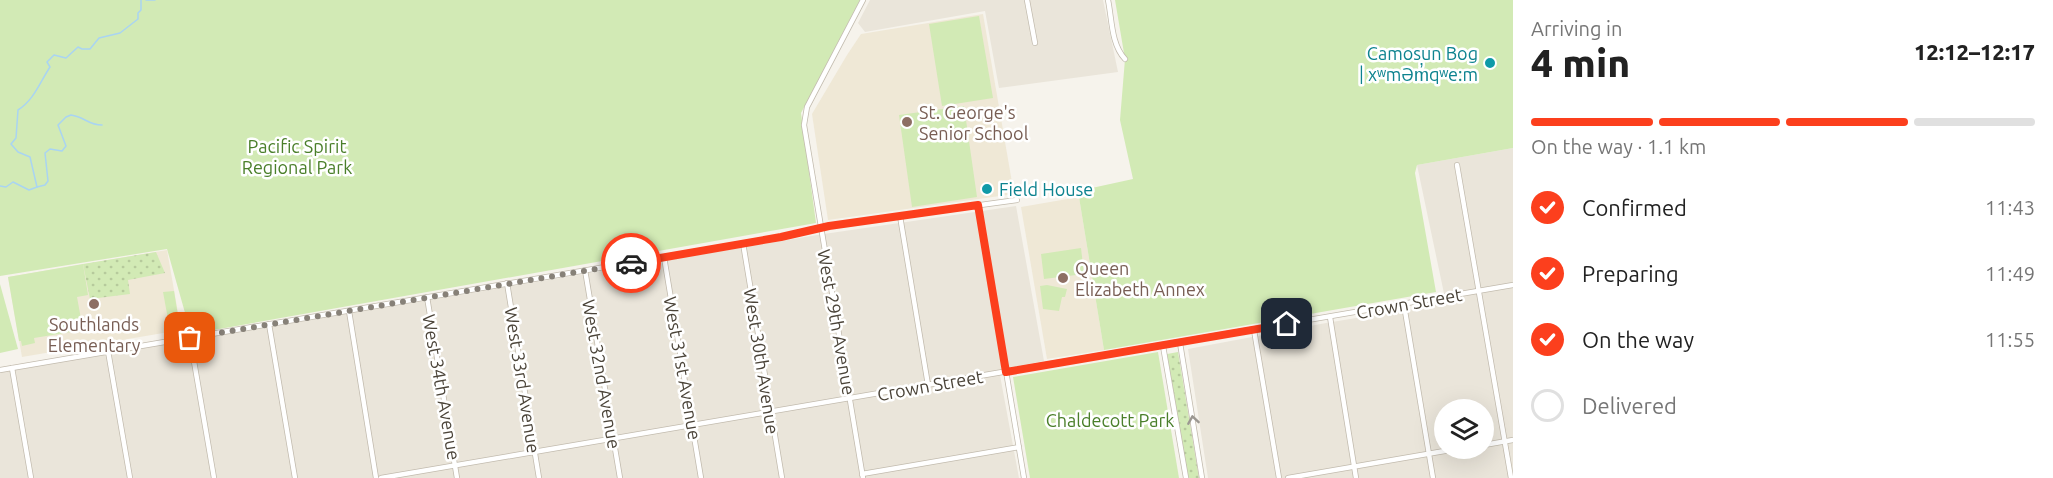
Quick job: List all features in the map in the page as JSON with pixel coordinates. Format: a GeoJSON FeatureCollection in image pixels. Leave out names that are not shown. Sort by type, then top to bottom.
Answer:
{"type":"FeatureCollection","features":[{"type":"Feature","properties":{"kind":"street","name":"West 29th Avenue"},"geometry":{"type":"LineString","coordinates":[[863,0],[807,107],[805,115],[805,132],[863,476]]}},
{"type":"Feature","properties":{"kind":"street"},"geometry":{"type":"LineString","coordinates":[[1027,0],[1035,43]]}},
{"type":"Feature","properties":{"kind":"street"},"geometry":{"type":"LineString","coordinates":[[1108,0],[1116,45],[1125,59]]}},
{"type":"Feature","properties":{"kind":"street"},"geometry":{"type":"LineString","coordinates":[[1457,165],[1511,478]]}},
{"type":"Feature","properties":{"kind":"street"},"geometry":{"type":"LineString","coordinates":[[0,370],[664,257],[821,228],[1017,200]]}},
{"type":"Feature","properties":{"kind":"street"},"geometry":{"type":"LineString","coordinates":[[978,205],[1024,478]]}},
{"type":"Feature","properties":{"kind":"street"},"geometry":{"type":"LineString","coordinates":[[900,216],[928,385]]}},
{"type":"Feature","properties":{"kind":"street","name":"West 30th Avenue"},"geometry":{"type":"LineString","coordinates":[[742,243],[782,478]]}},
{"type":"Feature","properties":{"kind":"street","name":"West 31st Avenue"},"geometry":{"type":"LineString","coordinates":[[664,257],[701,478]]}},
{"type":"Feature","properties":{"kind":"street","name":"West 32nd Avenue"},"geometry":{"type":"LineString","coordinates":[[585,270],[620,478]]}},
{"type":"Feature","properties":{"kind":"street","name":"West 33rd Avenue"},"geometry":{"type":"LineString","coordinates":[[507,283],[539,478]]}},
{"type":"Feature","properties":{"kind":"street","name":"Crown Street"},"geometry":{"type":"LineString","coordinates":[[381,478],[1513,285]]}},
{"type":"Feature","properties":{"kind":"street","name":"West 34th Avenue"},"geometry":{"type":"LineString","coordinates":[[427,297],[457,478]]}},
{"type":"Feature","properties":{"kind":"street"},"geometry":{"type":"LineString","coordinates":[[1404,305],[1433,478]]}},
{"type":"Feature","properties":{"kind":"street"},"geometry":{"type":"LineString","coordinates":[[349,311],[376,478]]}},
{"type":"Feature","properties":{"kind":"street"},"geometry":{"type":"LineString","coordinates":[[1330,317],[1356,478]]}},
{"type":"Feature","properties":{"kind":"street"},"geometry":{"type":"LineString","coordinates":[[269,324],[295,478]]}},
{"type":"Feature","properties":{"kind":"street"},"geometry":{"type":"LineString","coordinates":[[1254,330],[1279,478]]}},
{"type":"Feature","properties":{"kind":"street"},"geometry":{"type":"LineString","coordinates":[[190,338],[214,478]]}},
{"type":"Feature","properties":{"kind":"street"},"geometry":{"type":"LineString","coordinates":[[1180,343],[1202,478]]}},
{"type":"Feature","properties":{"kind":"street"},"geometry":{"type":"LineString","coordinates":[[1163,346],[1186,478]]}},
{"type":"Feature","properties":{"kind":"street"},"geometry":{"type":"LineString","coordinates":[[108,351],[129,478]]}},
{"type":"Feature","properties":{"kind":"street"},"geometry":{"type":"LineString","coordinates":[[12,368],[31,478]]}},
{"type":"Feature","properties":{"kind":"street"},"geometry":{"type":"LineString","coordinates":[[1494,444],[1513,440]]}},
{"type":"Feature","properties":{"kind":"street"},"geometry":{"type":"LineString","coordinates":[[863,476],[1019,447]]}},
{"type":"Feature","properties":{"kind":"street"},"geometry":{"type":"LineString","coordinates":[[1288,478],[1434,453]]}},
{"type":"Feature","properties":{"kind":"shaded area"},"geometry":{"type":"Polygon","coordinates":[[[870,0],[1103,0],[1118,72],[999,88],[985,11],[865,32],[858,23],[870,0]]]}},
{"type":"Feature","properties":{"kind":"shaded area","name":"St. George's Senior School"},"geometry":{"type":"Polygon","coordinates":[[[983,14],[1014,194],[828,220],[812,114],[861,34],[983,14]]]}},
{"type":"Feature","properties":{"kind":"shaded area"},"geometry":{"type":"Polygon","coordinates":[[[1513,148],[1513,478],[1208,478],[1188,349],[1446,303],[1417,165],[1513,148]]]}},
{"type":"Feature","properties":{"kind":"shaded area","name":"Queen Elizabeth Annex"},"geometry":{"type":"Polygon","coordinates":[[[1079,197],[1104,350],[1047,359],[1021,207],[1079,197]]]}},
{"type":"Feature","properties":{"kind":"shaded area"},"geometry":{"type":"Polygon","coordinates":[[[1016,206],[1044,361],[999,370],[1019,478],[0,478],[0,372],[817,235],[1016,206]]]}},
{"type":"Feature","properties":{"kind":"shaded area","name":"Southlands Elementary"},"geometry":{"type":"Polygon","coordinates":[[[167,250],[181,330],[22,357],[8,277],[167,250]]]}},
{"type":"Feature","properties":{"kind":"green space","name":"Pacific Spirit Regional Park"},"geometry":{"type":"Polygon","coordinates":[[[0,0],[860,0],[801,113],[816,223],[191,334],[167,249],[0,276],[0,0]]]}},
{"type":"Feature","properties":{"kind":"green space"},"geometry":{"type":"Polygon","coordinates":[[[1115,0],[1513,0],[1513,148],[1417,165],[1415,173],[1436,292],[1104,350],[1078,191],[1133,179],[1120,120],[1125,59],[1115,0]]]}},
{"type":"Feature","properties":{"kind":"green space"},"geometry":{"type":"Polygon","coordinates":[[[979,16],[993,98],[942,106],[929,24],[979,16]]]}},
{"type":"Feature","properties":{"kind":"green space"},"geometry":{"type":"Polygon","coordinates":[[[964,106],[977,197],[912,207],[899,115],[964,106]]]}},
{"type":"Feature","properties":{"kind":"green space"},"geometry":{"type":"Polygon","coordinates":[[[1081,248],[1084,274],[1044,279],[1041,254],[1081,248]]]}},
{"type":"Feature","properties":{"kind":"green space"},"geometry":{"type":"Polygon","coordinates":[[[156,252],[165,273],[128,280],[130,294],[90,299],[83,264],[156,252]]]}},
{"type":"Feature","properties":{"kind":"green space"},"geometry":{"type":"Polygon","coordinates":[[[83,264],[88,295],[77,297],[83,330],[34,338],[35,343],[22,346],[19,341],[8,277],[83,264]]]}},
{"type":"Feature","properties":{"kind":"green space"},"geometry":{"type":"Polygon","coordinates":[[[0,284],[18,349],[0,353],[0,284]]]}},
{"type":"Feature","properties":{"kind":"green space"},"geometry":{"type":"Polygon","coordinates":[[[1040,286],[1067,289],[1065,297],[1062,297],[1059,311],[1043,309],[1040,286]]]}},
{"type":"Feature","properties":{"kind":"green space"},"geometry":{"type":"Polygon","coordinates":[[[174,291],[180,328],[170,330],[163,292],[174,291]]]}},
{"type":"Feature","properties":{"kind":"green space","name":"Chaldecott Park"},"geometry":{"type":"Polygon","coordinates":[[[1158,352],[1179,478],[1030,478],[1013,377],[1158,352]]]}},
{"type":"Feature","properties":{"kind":"green space"},"geometry":{"type":"Polygon","coordinates":[[[1178,352],[1199,478],[1188,478],[1167,354],[1178,352]]]}},
{"type":"Feature","properties":{"kind":"waterway"},"geometry":{"type":"LineString","coordinates":[[0,186],[6,187],[13,182],[29,190],[37,187],[30,157],[18,152],[11,144],[16,138],[18,110],[28,101],[50,67],[47,62],[54,55],[66,58],[78,47],[90,49],[99,38],[120,33],[138,19],[141,0]]}},
{"type":"Feature","properties":{"kind":"waterway"},"geometry":{"type":"LineString","coordinates":[[146,0],[155,0]]}},
{"type":"Feature","properties":{"kind":"waterway"},"geometry":{"type":"LineString","coordinates":[[37,187],[45,185],[48,181],[45,153],[50,149],[62,151],[66,146],[58,125],[66,117],[76,116],[93,124],[102,125]]}},
{"type":"Feature","properties":{"kind":"way so far"},"geometry":{"type":"LineString","coordinates":[[190,338],[631,263]]}},
{"type":"Feature","properties":{"kind":"place","name":"Camosun Bog | xʷməm̓qʷe:m"},"geometry":{"type":"Point","coordinates":[1490,63]}},
{"type":"Feature","properties":{"kind":"place","name":"St. George's Senior School"},"geometry":{"type":"Point","coordinates":[907,122]}},
{"type":"Feature","properties":{"kind":"place","name":"Field House"},"geometry":{"type":"Point","coordinates":[987,189]}},
{"type":"Feature","properties":{"kind":"place","name":"Queen Elizabeth Annex"},"geometry":{"type":"Point","coordinates":[1063,278]}},
{"type":"Feature","properties":{"kind":"place","name":"Southlands Elementary"},"geometry":{"type":"Point","coordinates":[94,304]}},
{"type":"Feature","properties":{"kind":"route"},"geometry":{"type":"LineString","coordinates":[[631,263],[781,237],[829,226],[978,205],[1006,372],[1287,324]]}}]}
